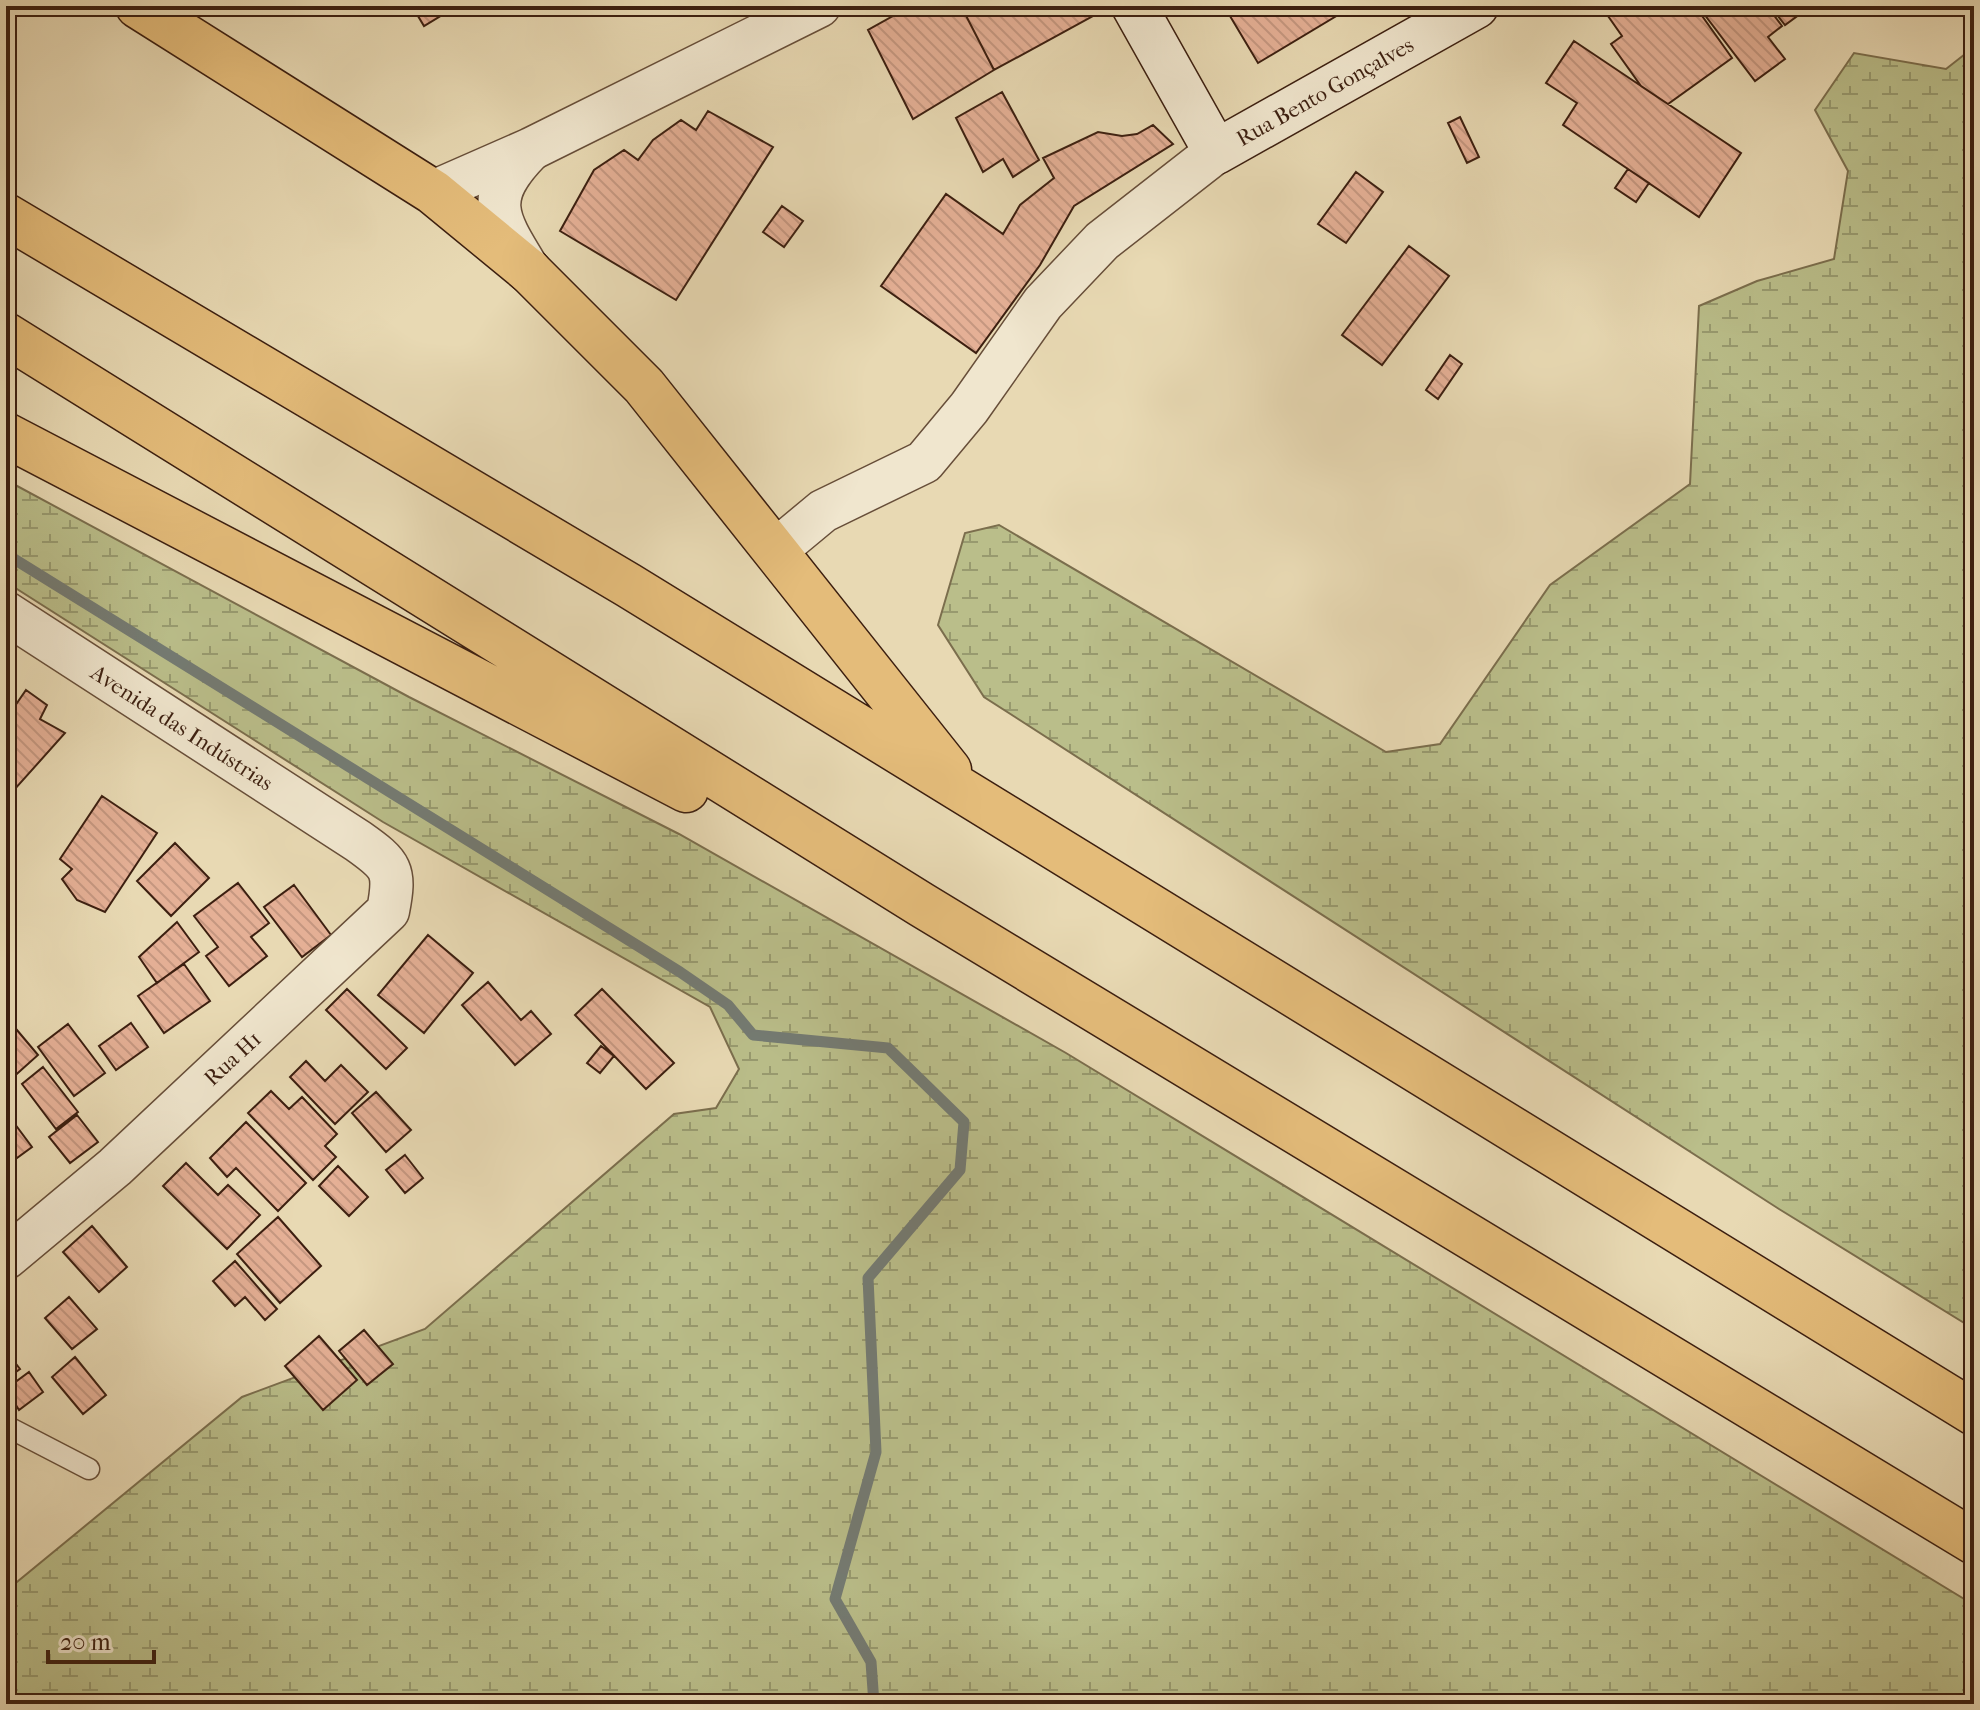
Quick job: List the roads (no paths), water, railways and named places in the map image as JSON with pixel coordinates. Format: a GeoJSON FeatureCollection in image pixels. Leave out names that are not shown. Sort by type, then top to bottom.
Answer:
{"type":"FeatureCollection","features":[{"type":"Feature","properties":{"kind":"main road"},"geometry":{"type":"LineString","coordinates":[[138,6],[433,192],[529,271],[644,386],[967,794]]}},
{"type":"Feature","properties":{"kind":"main road"},"geometry":{"type":"LineString","coordinates":[[6,216],[614,577],[1974,1413]]}},
{"type":"Feature","properties":{"kind":"main road"},"geometry":{"type":"LineString","coordinates":[[6,335],[922,905],[1974,1542]]}},
{"type":"Feature","properties":{"kind":"main road"},"geometry":{"type":"LineString","coordinates":[[6,435],[828,867],[922,905]]}},
{"type":"Feature","properties":{"kind":"street"},"geometry":{"type":"LineString","coordinates":[[433,192],[531,149],[819,6]]}},
{"type":"Feature","properties":{"kind":"street"},"geometry":{"type":"LineString","coordinates":[[776,550],[823,511],[924,462],[969,408],[1043,303],[1102,241],[1216,152],[1134,6]]}},
{"type":"Feature","properties":{"kind":"street","name":"Rua Bento Gonçalves"},"geometry":{"type":"LineString","coordinates":[[1216,152],[1476,6]]}},
{"type":"Feature","properties":{"kind":"street"},"geometry":{"type":"LineString","coordinates":[[529,271],[504,231],[498,198],[508,172],[531,149]]}},
{"type":"Feature","properties":{"kind":"street","name":"Avenida das Indústrias"},"geometry":{"type":"LineString","coordinates":[[6,613],[358,841]]}},
{"type":"Feature","properties":{"kind":"street","name":"Rua H1"},"geometry":{"type":"LineString","coordinates":[[6,1258],[115,1167],[388,911],[394,880],[385,860],[358,841]]}},
{"type":"Feature","properties":{"kind":"lane"},"geometry":{"type":"LineString","coordinates":[[6,1426],[89,1469]]}},
{"type":"Feature","properties":{"kind":"waterway"},"geometry":{"type":"LineString","coordinates":[[6,554],[680,972],[728,1005],[753,1035],[888,1048],[964,1122],[960,1170],[868,1278],[876,1452],[835,1599],[871,1662],[874,1704]]}}]}
